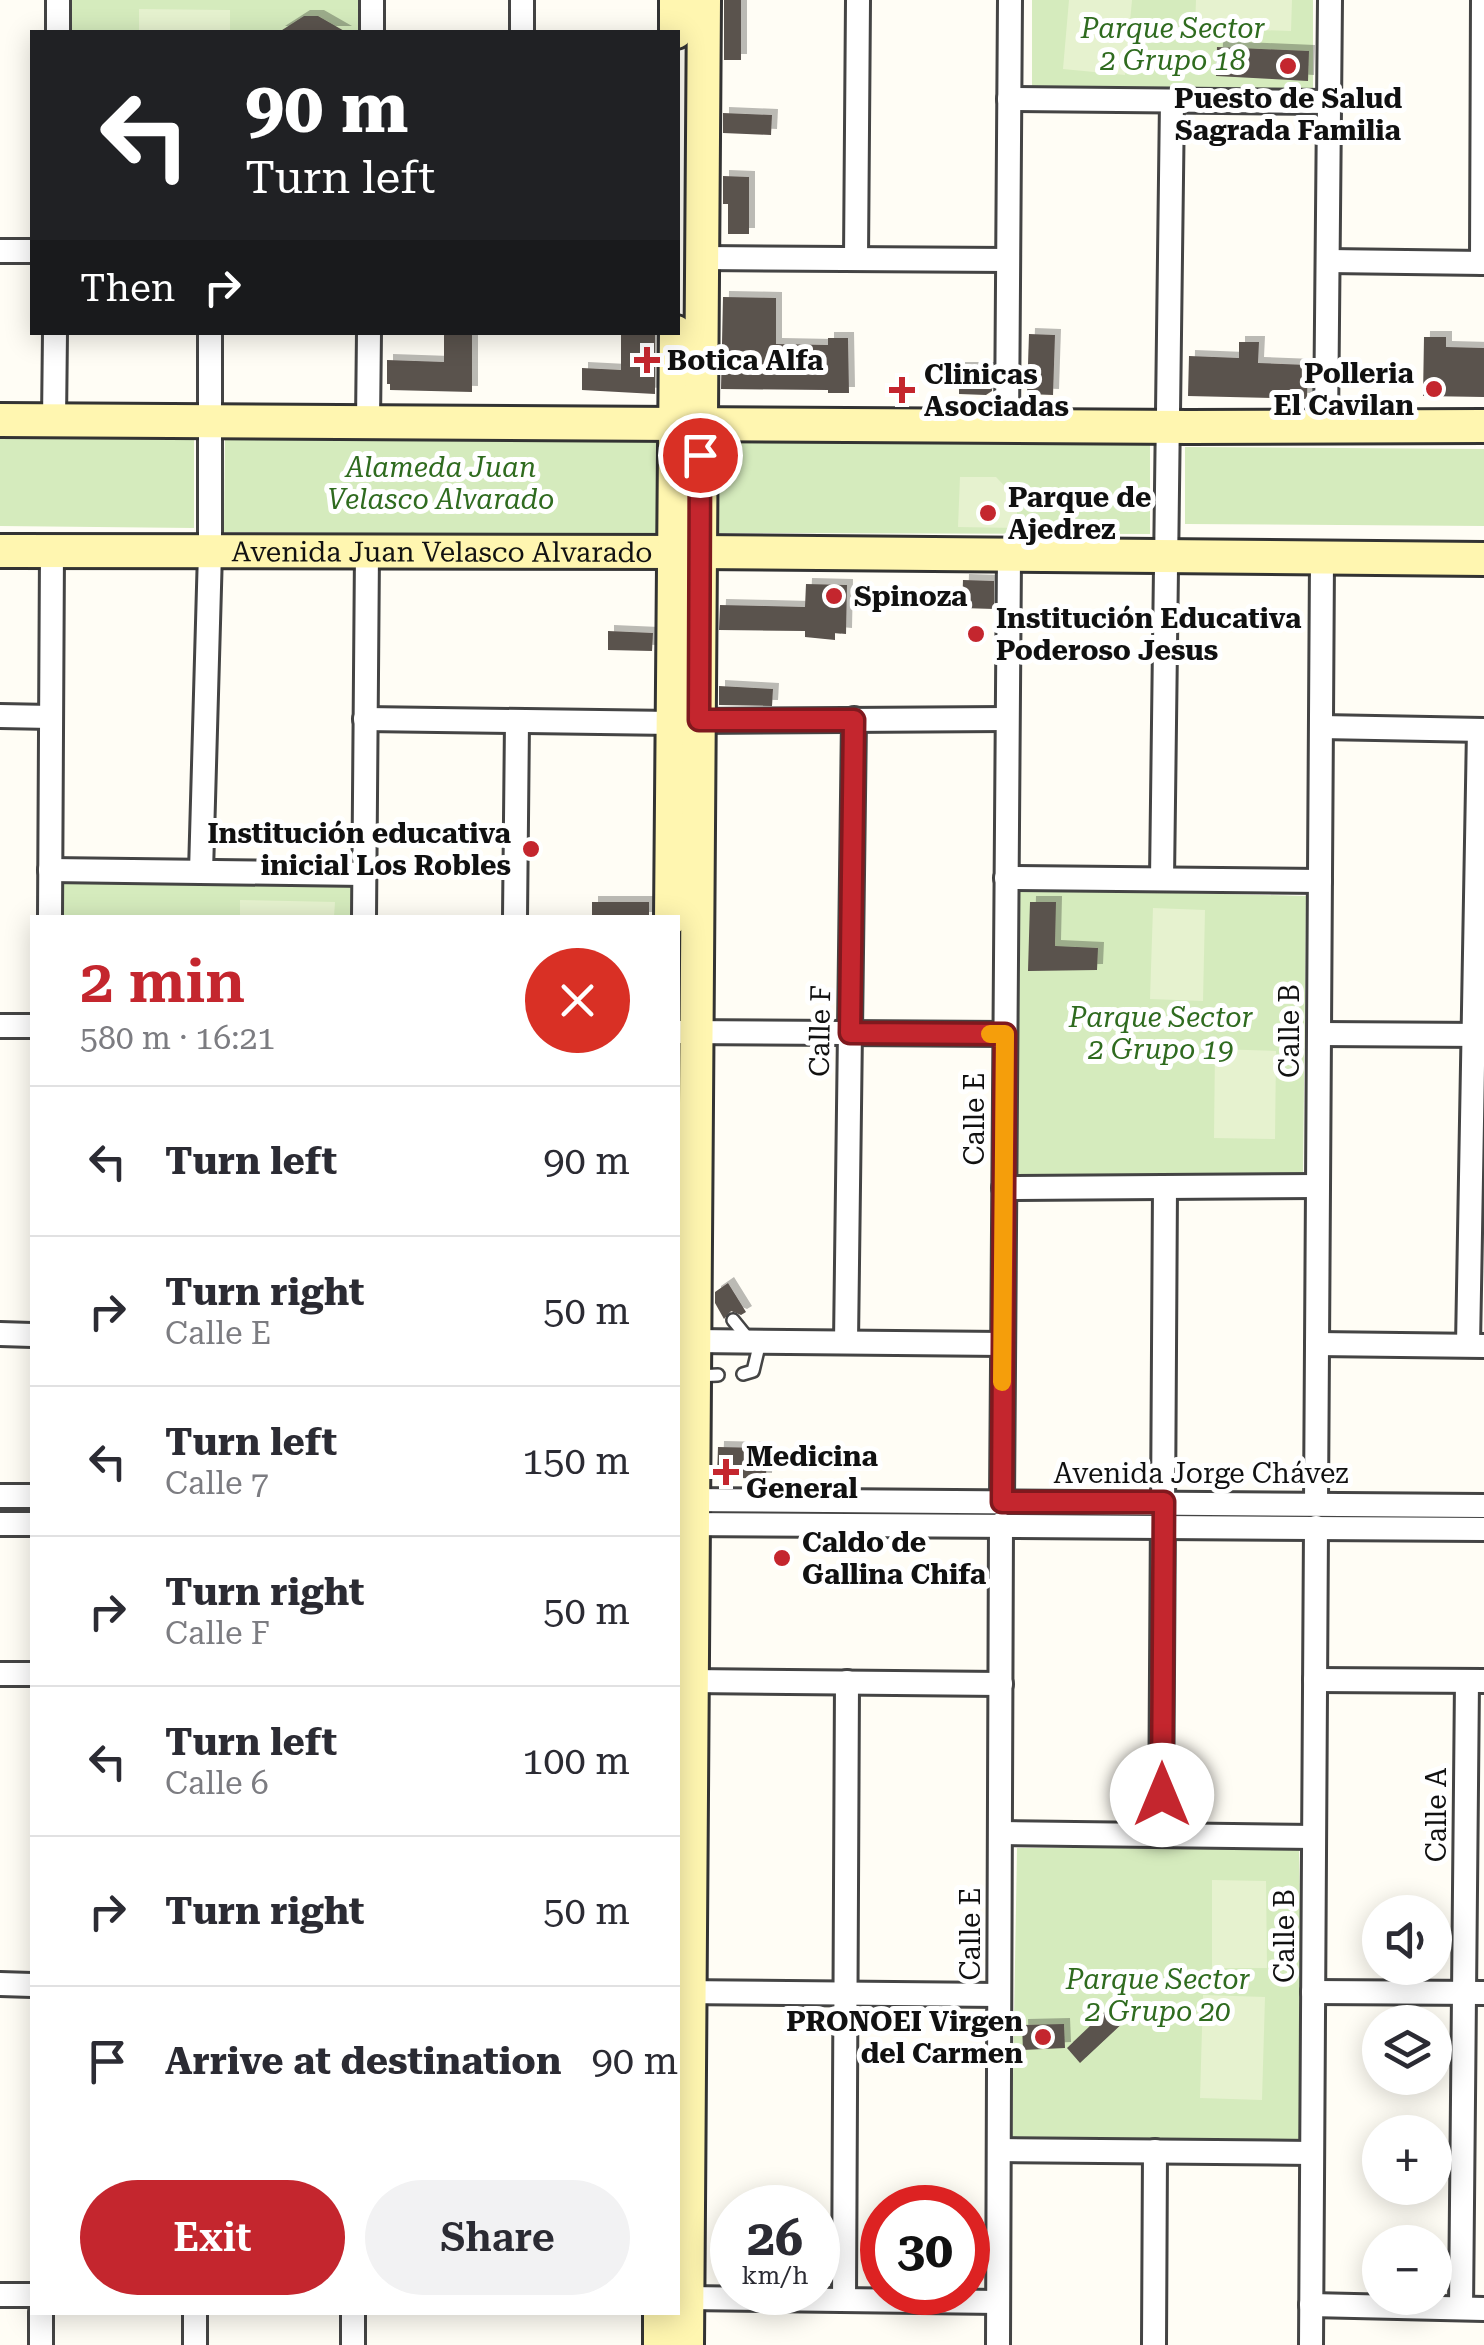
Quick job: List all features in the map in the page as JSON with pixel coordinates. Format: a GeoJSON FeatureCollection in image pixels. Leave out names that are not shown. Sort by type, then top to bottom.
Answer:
{"type":"FeatureCollection","features":[{"type":"Feature","properties":{"kind":"main road"},"geometry":{"type":"LineString","coordinates":[[676,0],[676,30]]}},
{"type":"Feature","properties":{"kind":"main road"},"geometry":{"type":"LineString","coordinates":[[680,2086],[691,1681],[686,1512],[707,1376],[696,1340],[705,1283],[688,1032],[686,722],[687,422],[702,258],[704,0]]}},
{"type":"Feature","properties":{"kind":"main road"},"geometry":{"type":"LineString","coordinates":[[676,335],[687,422]]}},
{"type":"Feature","properties":{"kind":"main road"},"geometry":{"type":"LineString","coordinates":[[0,420],[1168,428],[1484,426]]}},
{"type":"Feature","properties":{"kind":"main road","name":"Avenida Juan Velasco Alvarado"},"geometry":{"type":"LineString","coordinates":[[0,551],[1484,559]]}},
{"type":"Feature","properties":{"kind":"main road"},"geometry":{"type":"LineString","coordinates":[[671,915],[686,722]]}},
{"type":"Feature","properties":{"kind":"main road"},"geometry":{"type":"LineString","coordinates":[[660,2345],[670,2315]]}},
{"type":"Feature","properties":{"kind":"main road"},"geometry":{"type":"LineString","coordinates":[[676,2315],[686,2345]]}},
{"type":"Feature","properties":{"kind":"street"},"geometry":{"type":"LineString","coordinates":[[58,0],[58,30]]}},
{"type":"Feature","properties":{"kind":"street"},"geometry":{"type":"LineString","coordinates":[[372,0],[372,30]]}},
{"type":"Feature","properties":{"kind":"street"},"geometry":{"type":"LineString","coordinates":[[522,0],[522,30]]}},
{"type":"Feature","properties":{"kind":"street"},"geometry":{"type":"LineString","coordinates":[[856,259],[858,0]]}},
{"type":"Feature","properties":{"kind":"street"},"geometry":{"type":"LineString","coordinates":[[1007,426],[1010,0]]}},
{"type":"Feature","properties":{"kind":"street"},"geometry":{"type":"LineString","coordinates":[[1326,428],[1330,0]]}},
{"type":"Feature","properties":{"kind":"street"},"geometry":{"type":"LineString","coordinates":[[1328,261],[1483,263],[1483,0]]}},
{"type":"Feature","properties":{"kind":"street"},"geometry":{"type":"LineString","coordinates":[[1009,100],[1329,102]]}},
{"type":"Feature","properties":{"kind":"street"},"geometry":{"type":"LineString","coordinates":[[1162,879],[1172,101]]}},
{"type":"Feature","properties":{"kind":"street"},"geometry":{"type":"LineString","coordinates":[[0,251],[30,251]]}},
{"type":"Feature","properties":{"kind":"street"},"geometry":{"type":"LineString","coordinates":[[702,258],[1008,260]]}},
{"type":"Feature","properties":{"kind":"street"},"geometry":{"type":"LineString","coordinates":[[54,420],[55,335]]}},
{"type":"Feature","properties":{"kind":"street"},"geometry":{"type":"LineString","coordinates":[[202,872],[210,552],[210,335]]}},
{"type":"Feature","properties":{"kind":"street"},"geometry":{"type":"LineString","coordinates":[[368,335],[368,422]]}},
{"type":"Feature","properties":{"kind":"street"},"geometry":{"type":"LineString","coordinates":[[50,915],[52,551]]}},
{"type":"Feature","properties":{"kind":"street"},"geometry":{"type":"LineString","coordinates":[[364,915],[366,552]]}},
{"type":"Feature","properties":{"kind":"street","name":"Calle E"},"geometry":{"type":"LineString","coordinates":[[998,2345],[1008,556]]}},
{"type":"Feature","properties":{"kind":"street","name":"Calle B"},"geometry":{"type":"LineString","coordinates":[[1311,2345],[1322,560]]}},
{"type":"Feature","properties":{"kind":"street"},"geometry":{"type":"LineString","coordinates":[[0,716],[51,717]]}},
{"type":"Feature","properties":{"kind":"street"},"geometry":{"type":"LineString","coordinates":[[365,719],[686,722],[1007,718]]}},
{"type":"Feature","properties":{"kind":"street","name":"Calle F"},"geometry":{"type":"LineString","coordinates":[[846,1342],[854,720]]}},
{"type":"Feature","properties":{"kind":"street"},"geometry":{"type":"LineString","coordinates":[[515,915],[518,721]]}},
{"type":"Feature","properties":{"kind":"street"},"geometry":{"type":"LineString","coordinates":[[1317,1344],[1476,1346],[1482,730],[1321,727]]}},
{"type":"Feature","properties":{"kind":"street"},"geometry":{"type":"LineString","coordinates":[[50,870],[364,874]]}},
{"type":"Feature","properties":{"kind":"street"},"geometry":{"type":"LineString","coordinates":[[1006,878],[1320,882]]}},
{"type":"Feature","properties":{"kind":"street"},"geometry":{"type":"LineString","coordinates":[[0,1026],[30,1026]]}},
{"type":"Feature","properties":{"kind":"street"},"geometry":{"type":"LineString","coordinates":[[688,1032],[1005,1034]]}},
{"type":"Feature","properties":{"kind":"street"},"geometry":{"type":"LineString","coordinates":[[1319,1034],[1479,1035]]}},
{"type":"Feature","properties":{"kind":"street"},"geometry":{"type":"LineString","coordinates":[[1004,1188],[1318,1186]]}},
{"type":"Feature","properties":{"kind":"street"},"geometry":{"type":"LineString","coordinates":[[1162,1835],[1165,1187]]}},
{"type":"Feature","properties":{"kind":"street"},"geometry":{"type":"LineString","coordinates":[[0,1334],[30,1335]]}},
{"type":"Feature","properties":{"kind":"street"},"geometry":{"type":"LineString","coordinates":[[696,1340],[1003,1344]]}},
{"type":"Feature","properties":{"kind":"street"},"geometry":{"type":"LineString","coordinates":[[0,1496],[30,1496]]}},
{"type":"Feature","properties":{"kind":"street","name":"Avenida Jorge Chávez"},"geometry":{"type":"LineString","coordinates":[[686,1512],[1316,1515],[1484,1506]]}},
{"type":"Feature","properties":{"kind":"street","name":"Avenida Jorge Chávez"},"geometry":{"type":"LineString","coordinates":[[1316,1515],[1484,1528]]}},
{"type":"Feature","properties":{"kind":"street"},"geometry":{"type":"LineString","coordinates":[[0,1524],[30,1524]]}},
{"type":"Feature","properties":{"kind":"street"},"geometry":{"type":"LineString","coordinates":[[0,1674],[30,1674]]}},
{"type":"Feature","properties":{"kind":"street"},"geometry":{"type":"LineString","coordinates":[[1315,1680],[1475,1681]]}},
{"type":"Feature","properties":{"kind":"street"},"geometry":{"type":"LineString","coordinates":[[691,1681],[1000,1684]]}},
{"type":"Feature","properties":{"kind":"street","name":"Calle A"},"geometry":{"type":"LineString","coordinates":[[1473,2309],[1475,1681]]}},
{"type":"Feature","properties":{"kind":"street"},"geometry":{"type":"LineString","coordinates":[[844,2300],[847,1682]]}},
{"type":"Feature","properties":{"kind":"street"},"geometry":{"type":"LineString","coordinates":[[1000,1833],[1314,1837]]}},
{"type":"Feature","properties":{"kind":"street"},"geometry":{"type":"LineString","coordinates":[[0,1984],[30,1985]]}},
{"type":"Feature","properties":{"kind":"street"},"geometry":{"type":"LineString","coordinates":[[683,1992],[1000,1996]]}},
{"type":"Feature","properties":{"kind":"street"},"geometry":{"type":"LineString","coordinates":[[1313,1992],[1474,1993]]}},
{"type":"Feature","properties":{"kind":"street"},"geometry":{"type":"LineString","coordinates":[[999,2150],[1312,2153]]}},
{"type":"Feature","properties":{"kind":"street"},"geometry":{"type":"LineString","coordinates":[[1154,2345],[1155,2151]]}},
{"type":"Feature","properties":{"kind":"street"},"geometry":{"type":"LineString","coordinates":[[0,2295],[30,2295]]}},
{"type":"Feature","properties":{"kind":"street"},"geometry":{"type":"LineString","coordinates":[[680,2306],[844,2300],[998,2302]]}},
{"type":"Feature","properties":{"kind":"street"},"geometry":{"type":"LineString","coordinates":[[1312,2305],[1473,2309]]}},
{"type":"Feature","properties":{"kind":"street"},"geometry":{"type":"LineString","coordinates":[[40,2345],[41,2315]]}},
{"type":"Feature","properties":{"kind":"street"},"geometry":{"type":"LineString","coordinates":[[195,2345],[196,2315]]}},
{"type":"Feature","properties":{"kind":"street"},"geometry":{"type":"LineString","coordinates":[[353,2345],[354,2315]]}},
{"type":"Feature","properties":{"kind":"lane"},"geometry":{"type":"LineString","coordinates":[[733,1320],[755,1342],[753,1371],[742,1374]]}},
{"type":"Feature","properties":{"kind":"green space"},"geometry":{"type":"Polygon","coordinates":[[[69,0],[359,0],[358,30],[69,30],[69,0]]]}},
{"type":"Feature","properties":{"kind":"green space","name":"Parque Sector 2 Grupo 18"},"geometry":{"type":"Polygon","coordinates":[[[1032,0],[1313,0],[1313,90],[1032,88],[1032,0]]]}},
{"type":"Feature","properties":{"kind":"green space"},"geometry":{"type":"Polygon","coordinates":[[[1069,0],[1132,0],[1125,75],[1063,69],[1069,0]]]}},
{"type":"Feature","properties":{"kind":"green space"},"geometry":{"type":"Polygon","coordinates":[[[1196,0],[1292,0],[1291,31],[1195,28],[1196,0]]]}},
{"type":"Feature","properties":{"kind":"green space"},"geometry":{"type":"Polygon","coordinates":[[[139,9],[230,10],[230,30],[139,30],[139,9]]]}},
{"type":"Feature","properties":{"kind":"green space"},"geometry":{"type":"Polygon","coordinates":[[[0,432],[194,434],[194,528],[0,526],[0,432]]]}},
{"type":"Feature","properties":{"kind":"green space","name":"Alameda Juan Velasco Alvarado"},"geometry":{"type":"Polygon","coordinates":[[[225,432],[658,434],[656,535],[224,532],[225,432]]]}},
{"type":"Feature","properties":{"kind":"green space"},"geometry":{"type":"Polygon","coordinates":[[[716,437],[1150,439],[1150,534],[716,533],[716,437]]]}},
{"type":"Feature","properties":{"kind":"green space"},"geometry":{"type":"Polygon","coordinates":[[[1185,447],[1484,449],[1484,526],[1185,524],[1185,447]]]}},
{"type":"Feature","properties":{"kind":"green space","name":"Parque de Ajedrez"},"geometry":{"type":"Polygon","coordinates":[[[960,477],[996,477],[1017,499],[1017,528],[958,527],[960,477]]]}},
{"type":"Feature","properties":{"kind":"green space"},"geometry":{"type":"Polygon","coordinates":[[[64,883],[351,884],[351,915],[63,915],[64,883]]]}},
{"type":"Feature","properties":{"kind":"green space","name":"Parque Sector 2 Grupo 19"},"geometry":{"type":"Polygon","coordinates":[[[1020,889],[1306,896],[1303,1176],[1018,1176],[1020,889]]]}},
{"type":"Feature","properties":{"kind":"green space"},"geometry":{"type":"Polygon","coordinates":[[[240,900],[335,902],[334,915],[240,915],[240,900]]]}},
{"type":"Feature","properties":{"kind":"green space"},"geometry":{"type":"Polygon","coordinates":[[[1153,908],[1205,910],[1203,1001],[1150,999],[1153,908]]]}},
{"type":"Feature","properties":{"kind":"green space"},"geometry":{"type":"Polygon","coordinates":[[[1215,1049],[1276,1051],[1275,1139],[1214,1138],[1215,1049]]]}},
{"type":"Feature","properties":{"kind":"green space","name":"Parque Sector 2 Grupo 20"},"geometry":{"type":"Polygon","coordinates":[[[1017,1848],[1299,1848],[1304,2143],[1012,2137],[1017,1848]]]}},
{"type":"Feature","properties":{"kind":"green space"},"geometry":{"type":"Polygon","coordinates":[[[1212,1880],[1266,1881],[1267,1968],[1212,1968],[1212,1880]]]}},
{"type":"Feature","properties":{"kind":"green space"},"geometry":{"type":"Polygon","coordinates":[[[1203,1995],[1265,1997],[1262,2100],[1200,2098],[1203,1995]]]}},
{"type":"Feature","properties":{"kind":"building"},"geometry":{"type":"Polygon","coordinates":[[[724,0],[741,0],[741,60],[724,60],[724,0]]]}},
{"type":"Feature","properties":{"kind":"building"},"geometry":{"type":"Polygon","coordinates":[[[304,16],[318,16],[342,30],[282,30],[304,16]]]}},
{"type":"Feature","properties":{"kind":"building"},"geometry":{"type":"Polygon","coordinates":[[[1217,47],[1309,51],[1308,81],[1216,76],[1217,47]]]}},
{"type":"Feature","properties":{"kind":"building"},"geometry":{"type":"Polygon","coordinates":[[[723,113],[772,115],[771,135],[723,133],[723,113]]]}},
{"type":"Feature","properties":{"kind":"building"},"geometry":{"type":"Polygon","coordinates":[[[723,176],[749,177],[749,234],[728,234],[723,176]]]}},
{"type":"Feature","properties":{"kind":"building"},"geometry":{"type":"Polygon","coordinates":[[[723,297],[776,298],[776,344],[828,345],[828,338],[848,338],[849,393],[721,389],[723,297]]]}},
{"type":"Feature","properties":{"kind":"building"},"geometry":{"type":"Polygon","coordinates":[[[1029,334],[1055,335],[1053,395],[1027,394],[1029,334]]]}},
{"type":"Feature","properties":{"kind":"building"},"geometry":{"type":"Polygon","coordinates":[[[444,335],[472,335],[472,392],[390,390],[387,384],[387,360],[444,362],[444,335]]]}},
{"type":"Feature","properties":{"kind":"building"},"geometry":{"type":"Polygon","coordinates":[[[621,335],[655,335],[655,394],[582,390],[582,368],[621,370],[621,335]]]}},
{"type":"Feature","properties":{"kind":"building"},"geometry":{"type":"Polygon","coordinates":[[[1424,337],[1446,337],[1446,347],[1484,348],[1484,397],[1423,396],[1424,337]]]}},
{"type":"Feature","properties":{"kind":"building"},"geometry":{"type":"Polygon","coordinates":[[[1239,342],[1259,342],[1258,363],[1308,365],[1307,399],[1188,396],[1189,356],[1239,358],[1239,342]]]}},
{"type":"Feature","properties":{"kind":"building"},"geometry":{"type":"Polygon","coordinates":[[[959,368],[992,368],[992,391],[986,395],[959,394],[959,368]]]}},
{"type":"Feature","properties":{"kind":"building"},"geometry":{"type":"Polygon","coordinates":[[[963,580],[994,581],[994,609],[962,608],[963,580]]]}},
{"type":"Feature","properties":{"kind":"building"},"geometry":{"type":"Polygon","coordinates":[[[806,584],[847,585],[846,634],[835,633],[835,640],[805,637],[805,631],[719,630],[720,605],[805,607],[806,584]]]}},
{"type":"Feature","properties":{"kind":"building"},"geometry":{"type":"Polygon","coordinates":[[[608,631],[653,633],[652,651],[608,650],[608,631]]]}},
{"type":"Feature","properties":{"kind":"building"},"geometry":{"type":"Polygon","coordinates":[[[719,686],[773,689],[772,706],[719,705],[719,686]]]}},
{"type":"Feature","properties":{"kind":"building"},"geometry":{"type":"Polygon","coordinates":[[[592,902],[649,902],[649,915],[592,915],[592,902]]]}},
{"type":"Feature","properties":{"kind":"building"},"geometry":{"type":"Polygon","coordinates":[[[1030,902],[1056,902],[1055,946],[1098,948],[1097,970],[1028,971],[1030,902]]]}},
{"type":"Feature","properties":{"kind":"building"},"geometry":{"type":"Polygon","coordinates":[[[728,1283],[746,1312],[741,1315],[731,1311],[724,1319],[715,1303],[715,1292],[728,1283]]]}},
{"type":"Feature","properties":{"kind":"building"},"geometry":{"type":"Polygon","coordinates":[[[718,1447],[767,1448],[766,1479],[717,1477],[718,1447]]]}},
{"type":"Feature","properties":{"kind":"building"},"geometry":{"type":"Polygon","coordinates":[[[1112,2005],[1126,2020],[1080,2063],[1067,2048],[1112,2005]]]}},
{"type":"Feature","properties":{"kind":"building","name":"PRONOEI Virgen del Carmen"},"geometry":{"type":"Polygon","coordinates":[[[1064,2024],[1065,2048],[1023,2050],[1022,2025],[1064,2024]]]}},
{"type":"Feature","properties":{"kind":"slow traffic"},"geometry":{"type":"LineString","coordinates":[[990,1034],[1005,1034],[1002,1382]]}},
{"type":"Feature","properties":{"kind":"place","name":"Puesto de Salud Sagrada Familia"},"geometry":{"type":"Point","coordinates":[1288,66]}},
{"type":"Feature","properties":{"kind":"place","name":"Botica Alfa"},"geometry":{"type":"Point","coordinates":[647,360]}},
{"type":"Feature","properties":{"kind":"place","name":"Polleria El Cavilan"},"geometry":{"type":"Point","coordinates":[1434,389]}},
{"type":"Feature","properties":{"kind":"place","name":"Clinicas Asociadas"},"geometry":{"type":"Point","coordinates":[902,390]}},
{"type":"Feature","properties":{"kind":"place","name":"Parque de Ajedrez"},"geometry":{"type":"Point","coordinates":[988,513]}},
{"type":"Feature","properties":{"kind":"place","name":"Spinoza"},"geometry":{"type":"Point","coordinates":[834,596]}},
{"type":"Feature","properties":{"kind":"place","name":"Institución Educativa Poderoso Jesus"},"geometry":{"type":"Point","coordinates":[976,634]}},
{"type":"Feature","properties":{"kind":"place","name":"Institución educativa inicial Los Robles"},"geometry":{"type":"Point","coordinates":[531,849]}},
{"type":"Feature","properties":{"kind":"place","name":"Medicina General"},"geometry":{"type":"Point","coordinates":[726,1472]}},
{"type":"Feature","properties":{"kind":"place","name":"Caldo de Gallina Chifa"},"geometry":{"type":"Point","coordinates":[782,1558]}},
{"type":"Feature","properties":{"kind":"place","name":"PRONOEI Virgen del Carmen"},"geometry":{"type":"Point","coordinates":[1043,2037]}},
{"type":"Feature","properties":{"kind":"route"},"geometry":{"type":"LineString","coordinates":[[700,455],[699,720],[854,720],[850,1033],[1005,1034],[1002,1502],[1164,1502],[1162,1795]]}}]}
